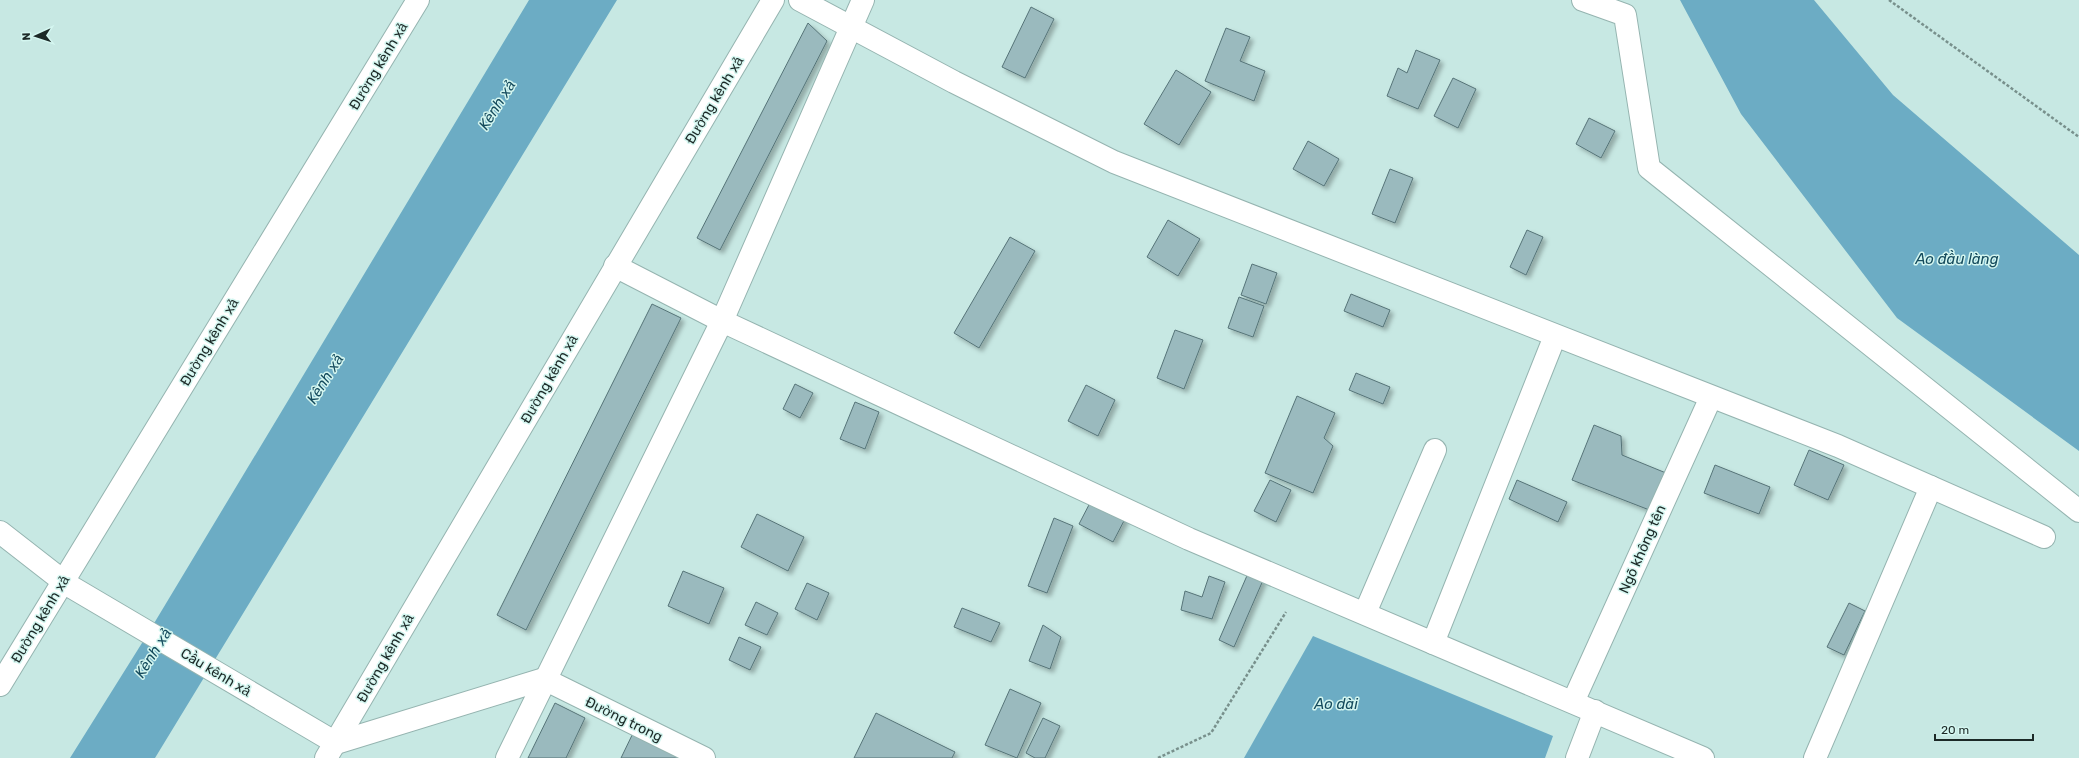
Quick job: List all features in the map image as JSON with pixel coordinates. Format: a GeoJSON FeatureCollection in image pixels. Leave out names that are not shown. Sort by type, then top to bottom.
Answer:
{"type":"FeatureCollection","features":[{"type":"Feature","properties":{"kind":"street","name":"Đường kênh xả"},"geometry":{"type":"LineString","coordinates":[[0,685],[65,583],[418,0]]}},
{"type":"Feature","properties":{"kind":"street","name":"Đường kênh xả"},"geometry":{"type":"LineString","coordinates":[[328,745],[773,0]]}},
{"type":"Feature","properties":{"kind":"street"},"geometry":{"type":"LineString","coordinates":[[800,0],[954,82],[1114,162],[1838,446],[2044,537]]}},
{"type":"Feature","properties":{"kind":"street"},"geometry":{"type":"LineString","coordinates":[[506,758],[722,321],[863,0]]}},
{"type":"Feature","properties":{"kind":"street"},"geometry":{"type":"LineString","coordinates":[[1583,0],[1625,15],[1649,168],[2079,511]]}},
{"type":"Feature","properties":{"kind":"street"},"geometry":{"type":"LineString","coordinates":[[615,266],[722,321],[1189,539],[1703,758]]}},
{"type":"Feature","properties":{"kind":"street"},"geometry":{"type":"LineString","coordinates":[[1433,643],[1555,336]]}},
{"type":"Feature","properties":{"kind":"street","name":"Ngõ không tên"},"geometry":{"type":"LineString","coordinates":[[1573,702],[1711,397]]}},
{"type":"Feature","properties":{"kind":"street"},"geometry":{"type":"LineString","coordinates":[[1365,613],[1435,450]]}},
{"type":"Feature","properties":{"kind":"street"},"geometry":{"type":"LineString","coordinates":[[1815,758],[1931,487]]}},
{"type":"Feature","properties":{"kind":"street","name":"Cầu kênh xả"},"geometry":{"type":"LineString","coordinates":[[0,532],[65,583],[328,745]]}},
{"type":"Feature","properties":{"kind":"street"},"geometry":{"type":"LineString","coordinates":[[328,745],[544,679]]}},
{"type":"Feature","properties":{"kind":"street","name":"Đường trong"},"geometry":{"type":"LineString","coordinates":[[544,679],[704,758]]}},
{"type":"Feature","properties":{"kind":"street"},"geometry":{"type":"LineString","coordinates":[[1577,758],[1595,711]]}},
{"type":"Feature","properties":{"kind":"path"},"geometry":{"type":"LineString","coordinates":[[1889,0],[2079,137]]}},
{"type":"Feature","properties":{"kind":"path"},"geometry":{"type":"LineString","coordinates":[[1158,758],[1211,733],[1286,611]]}},
{"type":"Feature","properties":{"kind":"water","name":"Kênh xả"},"geometry":{"type":"Polygon","coordinates":[[[529,0],[617,0],[155,758],[70,758],[147,635],[529,0]]]}},
{"type":"Feature","properties":{"kind":"water","name":"Ao đầu làng"},"geometry":{"type":"Polygon","coordinates":[[[1680,0],[1814,0],[1893,95],[2079,255],[2079,451],[1897,318],[1741,114],[1680,0]]]}},
{"type":"Feature","properties":{"kind":"water","name":"Ao dài"},"geometry":{"type":"Polygon","coordinates":[[[1313,636],[1553,736],[1545,758],[1244,758],[1313,636]]]}},
{"type":"Feature","properties":{"kind":"building"},"geometry":{"type":"Polygon","coordinates":[[[1031,7],[1054,19],[1025,78],[1002,67],[1031,7]]]}},
{"type":"Feature","properties":{"kind":"building"},"geometry":{"type":"Polygon","coordinates":[[[808,23],[827,41],[720,250],[697,238],[808,23]]]}},
{"type":"Feature","properties":{"kind":"building"},"geometry":{"type":"Polygon","coordinates":[[[1226,28],[1250,37],[1240,61],[1265,71],[1254,101],[1205,81],[1226,28]]]}},
{"type":"Feature","properties":{"kind":"building"},"geometry":{"type":"Polygon","coordinates":[[[1416,50],[1440,60],[1418,109],[1387,96],[1398,68],[1407,73],[1416,50]]]}},
{"type":"Feature","properties":{"kind":"building"},"geometry":{"type":"Polygon","coordinates":[[[1176,70],[1211,92],[1179,145],[1144,124],[1176,70]]]}},
{"type":"Feature","properties":{"kind":"building"},"geometry":{"type":"Polygon","coordinates":[[[1453,78],[1476,89],[1458,128],[1434,116],[1453,78]]]}},
{"type":"Feature","properties":{"kind":"building"},"geometry":{"type":"Polygon","coordinates":[[[1589,118],[1615,131],[1601,158],[1576,144],[1589,118]]]}},
{"type":"Feature","properties":{"kind":"building"},"geometry":{"type":"Polygon","coordinates":[[[1308,141],[1339,159],[1324,186],[1293,169],[1308,141]]]}},
{"type":"Feature","properties":{"kind":"building"},"geometry":{"type":"Polygon","coordinates":[[[1390,169],[1413,178],[1395,223],[1372,214],[1390,169]]]}},
{"type":"Feature","properties":{"kind":"building"},"geometry":{"type":"Polygon","coordinates":[[[1168,220],[1200,239],[1178,276],[1147,257],[1168,220]]]}},
{"type":"Feature","properties":{"kind":"building"},"geometry":{"type":"Polygon","coordinates":[[[1527,230],[1543,237],[1526,275],[1510,267],[1527,230]]]}},
{"type":"Feature","properties":{"kind":"building"},"geometry":{"type":"Polygon","coordinates":[[[1010,237],[1035,251],[979,348],[954,333],[1010,237]]]}},
{"type":"Feature","properties":{"kind":"building"},"geometry":{"type":"Polygon","coordinates":[[[1252,264],[1277,273],[1266,304],[1241,295],[1252,264]]]}},
{"type":"Feature","properties":{"kind":"building"},"geometry":{"type":"Polygon","coordinates":[[[1351,294],[1390,310],[1383,327],[1344,311],[1351,294]]]}},
{"type":"Feature","properties":{"kind":"building"},"geometry":{"type":"Polygon","coordinates":[[[1239,297],[1264,306],[1253,337],[1228,328],[1239,297]]]}},
{"type":"Feature","properties":{"kind":"building"},"geometry":{"type":"Polygon","coordinates":[[[652,304],[681,318],[526,630],[497,615],[652,304]]]}},
{"type":"Feature","properties":{"kind":"building"},"geometry":{"type":"Polygon","coordinates":[[[1175,330],[1203,340],[1184,389],[1157,378],[1175,330]]]}},
{"type":"Feature","properties":{"kind":"building"},"geometry":{"type":"Polygon","coordinates":[[[1356,373],[1390,387],[1383,404],[1349,390],[1356,373]]]}},
{"type":"Feature","properties":{"kind":"building"},"geometry":{"type":"Polygon","coordinates":[[[795,384],[813,393],[800,418],[783,409],[795,384]]]}},
{"type":"Feature","properties":{"kind":"building"},"geometry":{"type":"Polygon","coordinates":[[[1086,385],[1115,400],[1098,436],[1068,421],[1086,385]]]}},
{"type":"Feature","properties":{"kind":"building"},"geometry":{"type":"Polygon","coordinates":[[[1297,396],[1335,413],[1324,438],[1333,446],[1313,493],[1265,473],[1297,396]]]}},
{"type":"Feature","properties":{"kind":"building"},"geometry":{"type":"Polygon","coordinates":[[[855,402],[879,412],[865,449],[840,439],[855,402]]]}},
{"type":"Feature","properties":{"kind":"building"},"geometry":{"type":"Polygon","coordinates":[[[1594,425],[1621,436],[1622,455],[1666,473],[1652,511],[1572,480],[1594,425]]]}},
{"type":"Feature","properties":{"kind":"building"},"geometry":{"type":"Polygon","coordinates":[[[1809,450],[1844,465],[1828,500],[1794,485],[1809,450]]]}},
{"type":"Feature","properties":{"kind":"building"},"geometry":{"type":"Polygon","coordinates":[[[1715,465],[1770,487],[1759,514],[1704,493],[1715,465]]]}},
{"type":"Feature","properties":{"kind":"building"},"geometry":{"type":"Polygon","coordinates":[[[1270,480],[1291,490],[1276,522],[1254,511],[1270,480]]]}},
{"type":"Feature","properties":{"kind":"building"},"geometry":{"type":"Polygon","coordinates":[[[1517,480],[1567,502],[1558,522],[1509,499],[1517,480]]]}},
{"type":"Feature","properties":{"kind":"building"},"geometry":{"type":"Polygon","coordinates":[[[1092,499],[1126,517],[1113,542],[1079,524],[1092,499]]]}},
{"type":"Feature","properties":{"kind":"building"},"geometry":{"type":"Polygon","coordinates":[[[757,514],[804,537],[788,571],[741,547],[757,514]]]}},
{"type":"Feature","properties":{"kind":"building"},"geometry":{"type":"Polygon","coordinates":[[[1054,518],[1073,526],[1047,593],[1028,586],[1054,518]]]}},
{"type":"Feature","properties":{"kind":"building"},"geometry":{"type":"Polygon","coordinates":[[[683,571],[724,588],[709,624],[668,606],[683,571]]]}},
{"type":"Feature","properties":{"kind":"building"},"geometry":{"type":"Polygon","coordinates":[[[1249,571],[1264,578],[1234,647],[1219,640],[1249,571]]]}},
{"type":"Feature","properties":{"kind":"building"},"geometry":{"type":"Polygon","coordinates":[[[1209,576],[1225,582],[1212,619],[1181,610],[1185,591],[1202,597],[1209,576]]]}},
{"type":"Feature","properties":{"kind":"building"},"geometry":{"type":"Polygon","coordinates":[[[807,583],[829,593],[817,620],[795,609],[807,583]]]}},
{"type":"Feature","properties":{"kind":"building"},"geometry":{"type":"Polygon","coordinates":[[[756,602],[778,613],[767,635],[745,625],[756,602]]]}},
{"type":"Feature","properties":{"kind":"building"},"geometry":{"type":"Polygon","coordinates":[[[1849,603],[1865,611],[1844,655],[1827,647],[1849,603]]]}},
{"type":"Feature","properties":{"kind":"building"},"geometry":{"type":"Polygon","coordinates":[[[962,608],[1000,623],[991,642],[954,627],[962,608]]]}},
{"type":"Feature","properties":{"kind":"building"},"geometry":{"type":"Polygon","coordinates":[[[1043,625],[1061,637],[1050,669],[1029,661],[1043,625]]]}},
{"type":"Feature","properties":{"kind":"building"},"geometry":{"type":"Polygon","coordinates":[[[739,637],[761,647],[750,670],[729,660],[739,637]]]}},
{"type":"Feature","properties":{"kind":"building"},"geometry":{"type":"Polygon","coordinates":[[[1010,689],[1041,703],[1017,758],[985,745],[1010,689]]]}},
{"type":"Feature","properties":{"kind":"building"},"geometry":{"type":"Polygon","coordinates":[[[555,703],[585,718],[566,758],[528,758],[555,703]]]}},
{"type":"Feature","properties":{"kind":"building"},"geometry":{"type":"Polygon","coordinates":[[[876,713],[955,752],[952,758],[854,758],[876,713]]]}},
{"type":"Feature","properties":{"kind":"building"},"geometry":{"type":"Polygon","coordinates":[[[1043,718],[1060,726],[1045,758],[1035,758],[1026,753],[1043,718]]]}},
{"type":"Feature","properties":{"kind":"building"},"geometry":{"type":"Polygon","coordinates":[[[635,729],[690,758],[621,758],[635,729]]]}}]}
